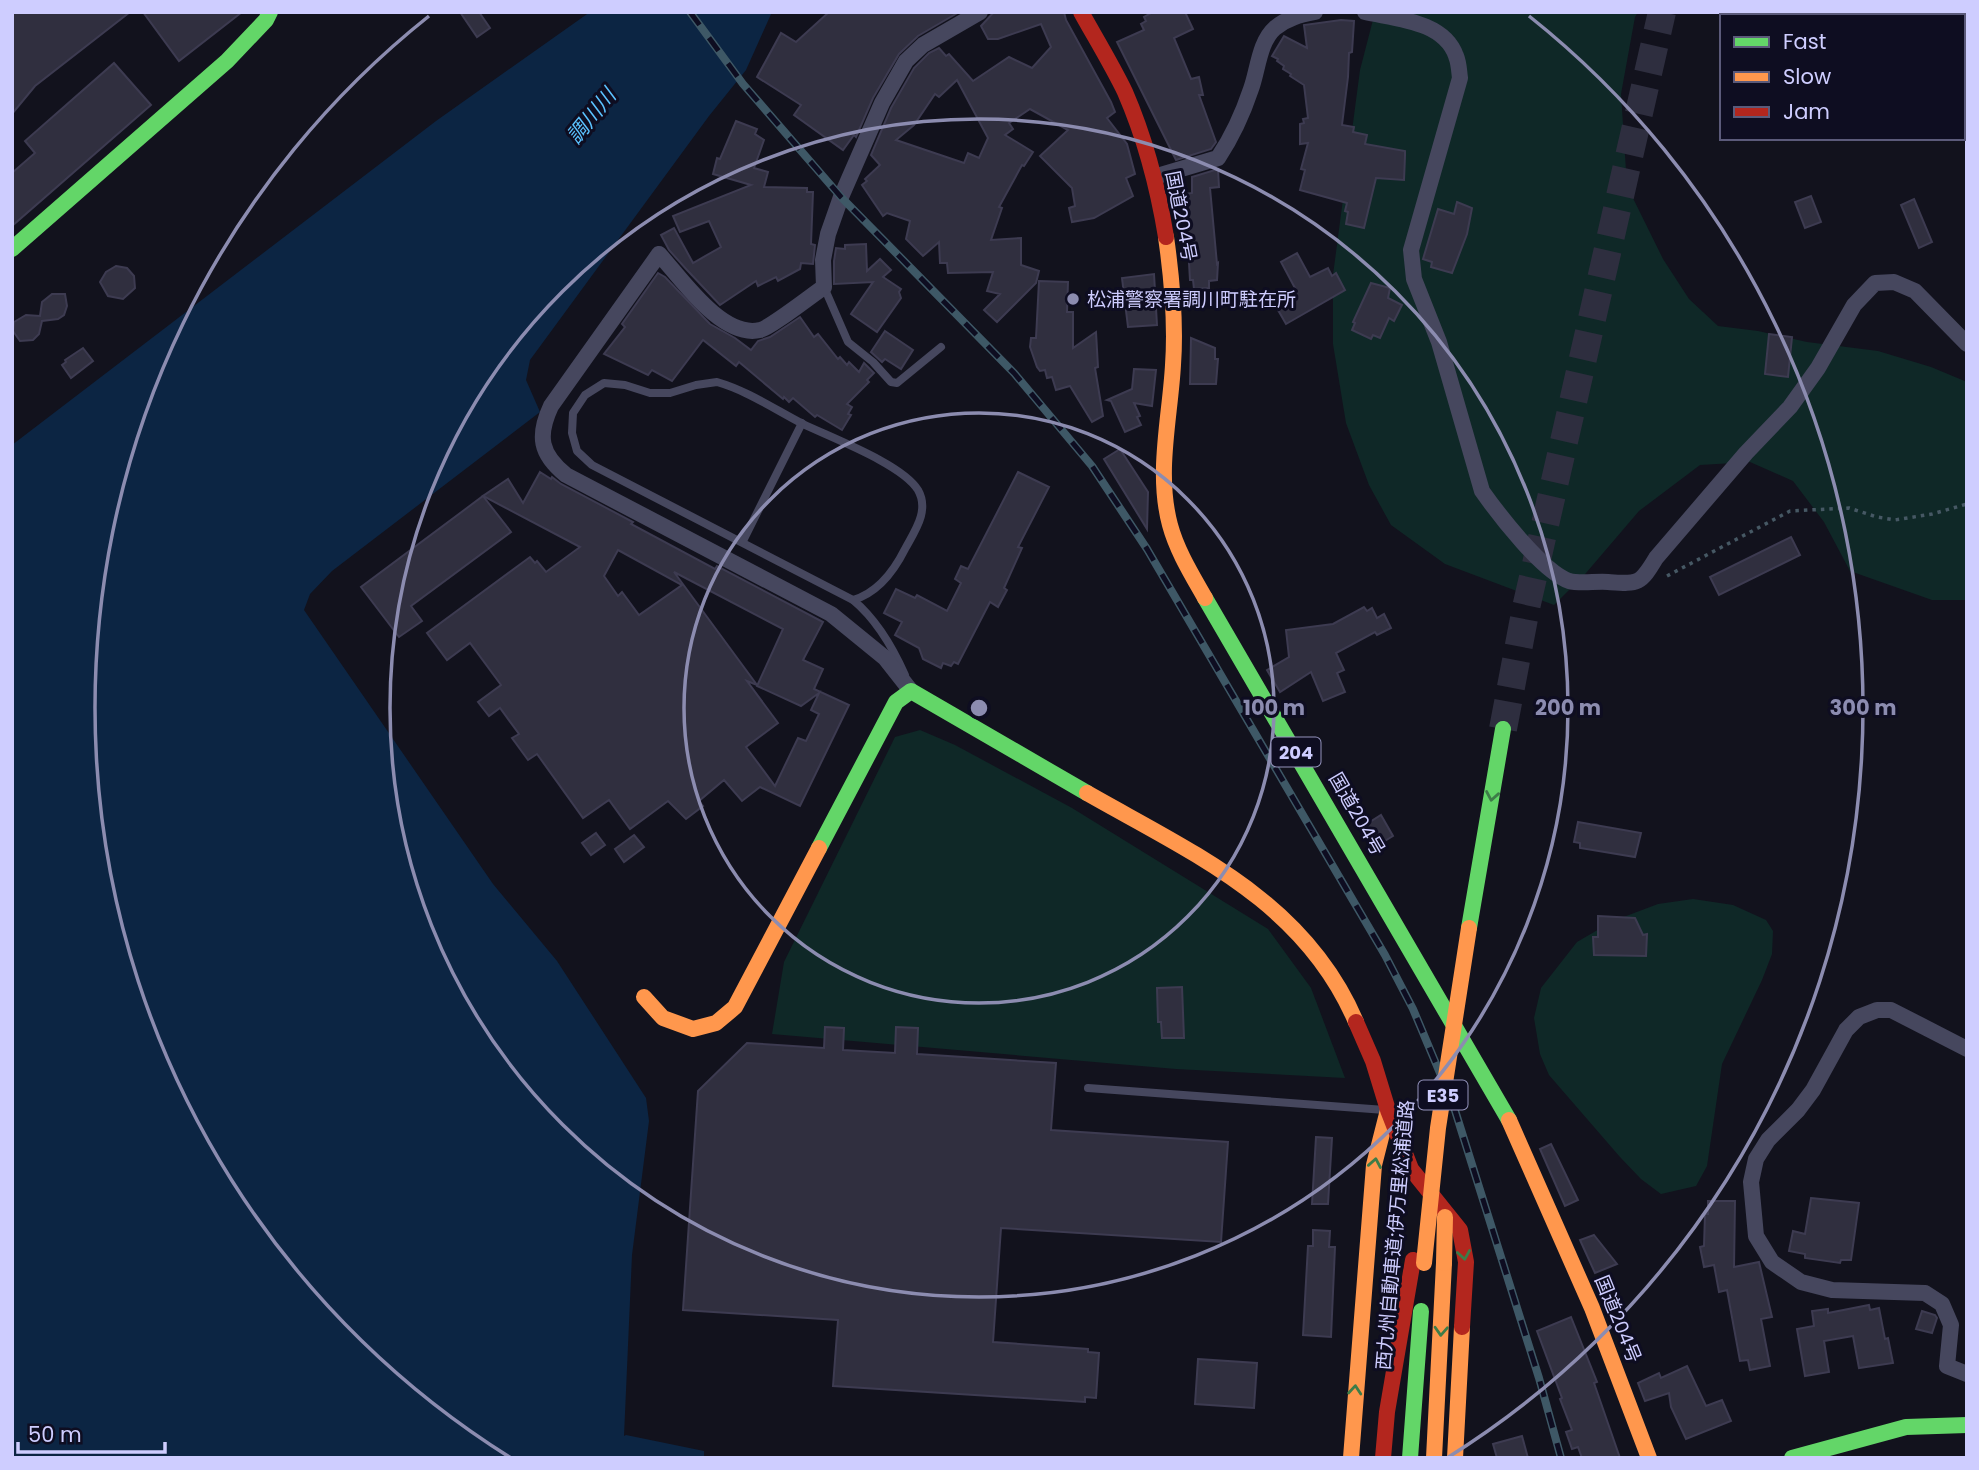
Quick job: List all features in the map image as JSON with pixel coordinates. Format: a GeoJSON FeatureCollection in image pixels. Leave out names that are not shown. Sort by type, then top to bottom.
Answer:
{"type":"FeatureCollection","features":[{"type":"Feature","properties":{"kind":"main road"},"geometry":{"type":"LineString","coordinates":[[12,249],[227,61],[267,20],[270,12]]}},
{"type":"Feature","properties":{"kind":"main road","name":"国道204号"},"geometry":{"type":"LineString","coordinates":[[1082,12],[1130,105],[1154,177],[1165,221],[1172,282],[1174,347],[1165,460],[1165,496],[1171,526],[1189,570],[1503,1107],[1592,1308],[1649,1458]]}},
{"type":"Feature","properties":{"kind":"main road"},"geometry":{"type":"LineString","coordinates":[[644,997],[663,1018],[694,1029],[716,1023],[736,1007],[896,702],[911,691],[1223,871],[1277,911],[1318,954],[1348,1003],[1373,1061],[1388,1110],[1411,1169],[1460,1230],[1466,1262],[1455,1458]]}},
{"type":"Feature","properties":{"kind":"main road","name":"西九州自動車道;伊万里松浦道路"},"geometry":{"type":"LineString","coordinates":[[1398,1458],[1418,1261],[1469,928],[1503,729]]}},
{"type":"Feature","properties":{"kind":"main road"},"geometry":{"type":"LineString","coordinates":[[1434,1458],[1448,1121],[1469,928]]}},
{"type":"Feature","properties":{"kind":"main road"},"geometry":{"type":"LineString","coordinates":[[1436,1031],[1444,978]]}},
{"type":"Feature","properties":{"kind":"main road","name":"西九州自動車道;伊万里松浦道路"},"geometry":{"type":"LineString","coordinates":[[1410,1458],[1429,1084]]}},
{"type":"Feature","properties":{"kind":"main road"},"geometry":{"type":"LineString","coordinates":[[1350,1458],[1374,1165],[1388,1110]]}},
{"type":"Feature","properties":{"kind":"main road"},"geometry":{"type":"LineString","coordinates":[[1383,1458],[1387,1412],[1418,1261]]}},
{"type":"Feature","properties":{"kind":"main road"},"geometry":{"type":"LineString","coordinates":[[1792,1458],[1906,1427],[1967,1425]]}},
{"type":"Feature","properties":{"kind":"street"},"geometry":{"type":"LineString","coordinates":[[911,691],[885,658],[831,614],[566,475],[549,462],[543,442],[544,421],[551,406],[659,254],[716,316],[739,329],[761,330],[824,288],[823,260],[828,233],[882,103],[906,61],[923,45],[956,18],[980,12]]}},
{"type":"Feature","properties":{"kind":"street"},"geometry":{"type":"LineString","coordinates":[[1154,177],[1218,158],[1230,140],[1251,88],[1261,52],[1273,30],[1294,16],[1315,12]]}},
{"type":"Feature","properties":{"kind":"street"},"geometry":{"type":"LineString","coordinates":[[1365,12],[1424,25],[1441,36],[1456,54],[1460,78],[1411,250],[1414,279],[1439,342],[1482,491],[1497,512],[1550,570],[1571,581],[1631,583],[1644,578],[1656,558],[1746,453],[1790,407],[1818,368],[1854,305],[1875,283],[1894,282],[1915,291],[1967,344]]}},
{"type":"Feature","properties":{"kind":"street"},"geometry":{"type":"LineString","coordinates":[[1967,1049],[1891,1010],[1877,1010],[1859,1017],[1846,1030],[1813,1090],[1798,1110],[1768,1140],[1756,1159],[1751,1181],[1756,1236],[1772,1262],[1801,1282],[1832,1290],[1925,1293],[1942,1304],[1951,1325],[1947,1366],[1967,1374]]}},
{"type":"Feature","properties":{"kind":"lane"},"geometry":{"type":"LineString","coordinates":[[824,288],[848,342],[873,362],[891,382],[897,383],[941,347]]}},
{"type":"Feature","properties":{"kind":"lane"},"geometry":{"type":"LineString","coordinates":[[853,600],[866,597],[877,588],[900,561],[923,514],[919,491],[905,476],[740,389],[717,382],[670,393],[650,393],[604,383],[585,395],[573,413],[572,433],[577,451],[592,465],[853,600],[866,611],[898,658],[911,691]]}},
{"type":"Feature","properties":{"kind":"lane"},"geometry":{"type":"LineString","coordinates":[[743,541],[802,423]]}},
{"type":"Feature","properties":{"kind":"lane"},"geometry":{"type":"LineString","coordinates":[[1087,1088],[1388,1110]]}},
{"type":"Feature","properties":{"kind":"path"},"geometry":{"type":"LineString","coordinates":[[1644,578],[1667,576],[1790,511],[1849,508],[1895,520],[1932,514],[1967,503]]}},
{"type":"Feature","properties":{"kind":"green space"},"geometry":{"type":"Polygon","coordinates":[[[1375,12],[1638,12],[1621,94],[1627,186],[1663,259],[1689,299],[1718,326],[1878,351],[1931,367],[1967,382],[1967,600],[1932,600],[1850,571],[1824,522],[1793,481],[1750,462],[1700,465],[1639,511],[1586,573],[1554,605],[1445,564],[1391,525],[1369,485],[1346,423],[1333,344],[1333,275],[1360,70],[1375,12]]]}},
{"type":"Feature","properties":{"kind":"green space"},"geometry":{"type":"Polygon","coordinates":[[[920,730],[955,745],[1072,808],[1268,929],[1311,988],[1345,1078],[1176,1069],[772,1034],[784,962],[895,737],[920,730]]]}},
{"type":"Feature","properties":{"kind":"green space"},"geometry":{"type":"Polygon","coordinates":[[[1693,899],[1733,905],[1766,920],[1773,931],[1772,954],[1722,1064],[1707,1166],[1696,1186],[1661,1194],[1641,1179],[1620,1157],[1549,1075],[1540,1054],[1534,1018],[1541,988],[1577,942],[1613,921],[1658,904],[1693,899]]]}},
{"type":"Feature","properties":{"kind":"water","name":"調川川"},"geometry":{"type":"Polygon","coordinates":[[[590,12],[772,12],[746,70],[709,116],[530,360],[526,380],[540,412],[332,571],[310,594],[304,610],[493,884],[557,961],[646,1098],[649,1121],[632,1255],[624,1436],[704,1451],[704,1458],[12,1458],[12,445],[436,121],[590,12]]]}},
{"type":"Feature","properties":{"kind":"building"},"geometry":{"type":"Polygon","coordinates":[[[12,12],[130,12],[35,86],[12,114],[12,12]]]}},
{"type":"Feature","properties":{"kind":"building"},"geometry":{"type":"Polygon","coordinates":[[[143,12],[242,12],[179,61],[143,12]]]}},
{"type":"Feature","properties":{"kind":"building"},"geometry":{"type":"Polygon","coordinates":[[[460,12],[479,12],[490,28],[477,37],[460,12]]]}},
{"type":"Feature","properties":{"kind":"building"},"geometry":{"type":"Polygon","coordinates":[[[829,12],[959,12],[918,36],[899,54],[873,98],[856,137],[854,135],[843,150],[794,115],[801,105],[757,77],[781,33],[796,42],[829,12]]]}},
{"type":"Feature","properties":{"kind":"building"},"geometry":{"type":"Polygon","coordinates":[[[994,12],[1064,12],[1111,102],[1115,112],[1107,118],[1127,144],[1135,174],[1126,178],[1133,196],[1094,218],[1072,222],[1069,208],[1075,206],[1072,188],[1040,156],[1068,130],[1030,109],[1009,123],[1013,129],[1005,135],[1033,152],[1024,166],[1022,165],[999,207],[1002,208],[991,240],[1021,238],[1021,265],[1039,271],[1036,283],[997,322],[984,310],[1000,294],[987,291],[993,272],[948,273],[947,263],[940,263],[939,242],[923,256],[906,239],[910,221],[887,213],[883,216],[862,185],[880,165],[871,155],[891,108],[914,68],[929,53],[939,48],[946,56],[949,54],[973,81],[1009,57],[1032,68],[1051,47],[1041,24],[998,39],[988,39],[981,26],[994,12]],[[957,80],[939,97],[935,94],[914,125],[896,140],[964,163],[968,153],[979,158],[988,138],[957,80]]]}},
{"type":"Feature","properties":{"kind":"building"},"geometry":{"type":"Polygon","coordinates":[[[1153,12],[1185,12],[1193,29],[1174,38],[1191,79],[1199,77],[1203,95],[1199,95],[1216,142],[1211,149],[1176,160],[1117,42],[1144,30],[1141,24],[1146,21],[1144,17],[1153,12]]]}},
{"type":"Feature","properties":{"kind":"building"},"geometry":{"type":"Polygon","coordinates":[[[1354,21],[1342,125],[1354,127],[1353,132],[1367,135],[1365,144],[1405,151],[1404,180],[1376,178],[1364,228],[1346,224],[1347,203],[1300,190],[1305,170],[1301,169],[1308,143],[1300,144],[1300,124],[1304,123],[1303,119],[1308,118],[1304,85],[1290,76],[1278,59],[1272,56],[1284,36],[1307,48],[1304,25],[1354,21]]]}},
{"type":"Feature","properties":{"kind":"building"},"geometry":{"type":"Polygon","coordinates":[[[114,63],[151,105],[12,226],[12,173],[35,153],[25,141],[114,63]]]}},
{"type":"Feature","properties":{"kind":"building"},"geometry":{"type":"Polygon","coordinates":[[[736,121],[757,129],[755,134],[764,140],[754,168],[768,172],[764,187],[807,188],[807,192],[813,192],[811,244],[815,245],[813,264],[801,263],[800,269],[778,281],[776,277],[758,286],[756,281],[720,305],[669,250],[661,235],[674,228],[693,263],[721,247],[709,221],[680,232],[673,216],[751,185],[713,174],[717,158],[720,159],[736,121]]]}},
{"type":"Feature","properties":{"kind":"building"},"geometry":{"type":"Polygon","coordinates":[[[1218,169],[1219,187],[1210,188],[1218,263],[1217,280],[1209,281],[1209,288],[1194,289],[1193,280],[1190,280],[1185,194],[1192,193],[1192,177],[1218,169]]]}},
{"type":"Feature","properties":{"kind":"building"},"geometry":{"type":"Polygon","coordinates":[[[1811,196],[1821,222],[1805,228],[1795,202],[1811,196]]]}},
{"type":"Feature","properties":{"kind":"building"},"geometry":{"type":"Polygon","coordinates":[[[1914,199],[1932,242],[1919,248],[1901,205],[1914,199]]]}},
{"type":"Feature","properties":{"kind":"building"},"geometry":{"type":"Polygon","coordinates":[[[1457,202],[1472,208],[1467,234],[1452,273],[1431,267],[1432,262],[1423,259],[1438,209],[1454,214],[1457,202]]]}},
{"type":"Feature","properties":{"kind":"building"},"geometry":{"type":"Polygon","coordinates":[[[866,244],[867,271],[880,259],[891,270],[883,277],[901,289],[901,298],[877,332],[851,314],[873,282],[834,284],[836,248],[845,249],[845,245],[866,244]]]}},
{"type":"Feature","properties":{"kind":"building"},"geometry":{"type":"Polygon","coordinates":[[[1297,253],[1310,277],[1328,268],[1332,276],[1336,273],[1345,290],[1286,324],[1274,303],[1296,290],[1281,262],[1297,253]]]}},
{"type":"Feature","properties":{"kind":"building"},"geometry":{"type":"Polygon","coordinates":[[[116,266],[127,268],[134,276],[135,288],[123,299],[108,296],[100,282],[106,272],[116,266]]]}},
{"type":"Feature","properties":{"kind":"building"},"geometry":{"type":"Polygon","coordinates":[[[658,273],[710,324],[751,350],[758,341],[770,337],[800,317],[814,337],[818,334],[838,359],[840,357],[847,365],[849,362],[859,372],[864,363],[874,373],[867,380],[869,382],[847,404],[852,407],[848,414],[851,415],[842,430],[817,415],[815,417],[793,398],[789,402],[784,397],[783,399],[739,362],[736,366],[703,340],[672,381],[652,370],[648,375],[604,354],[625,327],[622,324],[658,273]]]}},
{"type":"Feature","properties":{"kind":"building"},"geometry":{"type":"Polygon","coordinates":[[[1154,274],[1157,325],[1128,327],[1122,278],[1154,274]]]}},
{"type":"Feature","properties":{"kind":"building"},"geometry":{"type":"Polygon","coordinates":[[[1039,281],[1068,282],[1067,312],[1073,312],[1073,348],[1096,332],[1098,367],[1095,368],[1103,416],[1092,422],[1070,386],[1056,390],[1052,377],[1047,378],[1045,370],[1040,371],[1037,367],[1030,347],[1031,338],[1036,338],[1039,281]]]}},
{"type":"Feature","properties":{"kind":"building"},"geometry":{"type":"Polygon","coordinates":[[[1371,283],[1390,288],[1388,298],[1402,305],[1394,321],[1389,318],[1380,338],[1373,335],[1371,339],[1352,330],[1371,283]]]}},
{"type":"Feature","properties":{"kind":"building"},"geometry":{"type":"Polygon","coordinates":[[[52,294],[65,294],[67,306],[64,315],[58,319],[42,321],[39,334],[33,340],[20,341],[13,331],[14,322],[26,315],[40,316],[42,302],[52,294]]]}},
{"type":"Feature","properties":{"kind":"building"},"geometry":{"type":"Polygon","coordinates":[[[885,331],[913,350],[901,369],[885,359],[882,362],[871,352],[885,331]]]}},
{"type":"Feature","properties":{"kind":"building"},"geometry":{"type":"Polygon","coordinates":[[[1769,334],[1792,337],[1788,377],[1765,374],[1769,334]]]}},
{"type":"Feature","properties":{"kind":"building"},"geometry":{"type":"Polygon","coordinates":[[[1191,338],[1215,348],[1215,359],[1218,359],[1216,384],[1190,384],[1191,338]]]}},
{"type":"Feature","properties":{"kind":"building"},"geometry":{"type":"Polygon","coordinates":[[[83,348],[93,361],[71,378],[62,365],[83,348]]]}},
{"type":"Feature","properties":{"kind":"building"},"geometry":{"type":"Polygon","coordinates":[[[1134,369],[1156,370],[1152,406],[1134,403],[1141,425],[1125,432],[1111,401],[1107,400],[1132,389],[1134,369]]]}},
{"type":"Feature","properties":{"kind":"building"},"geometry":{"type":"Polygon","coordinates":[[[1120,449],[1148,492],[1147,529],[1104,459],[1120,449]]]}},
{"type":"Feature","properties":{"kind":"building"},"geometry":{"type":"Polygon","coordinates":[[[540,472],[715,569],[717,566],[823,622],[803,660],[823,669],[814,689],[849,705],[800,806],[760,787],[742,801],[724,780],[699,801],[703,806],[686,819],[668,801],[630,829],[609,800],[583,818],[537,754],[528,760],[512,738],[519,734],[500,708],[489,716],[478,702],[501,685],[470,643],[447,660],[427,633],[530,557],[546,572],[580,547],[483,496],[508,479],[523,503],[540,472]],[[618,550],[604,576],[618,596],[622,592],[639,615],[682,585],[618,550]],[[674,572],[757,685],[747,681],[778,723],[746,747],[775,786],[798,738],[806,741],[819,714],[811,710],[819,693],[801,706],[757,686],[783,629],[674,572]]]}},
{"type":"Feature","properties":{"kind":"building"},"geometry":{"type":"Polygon","coordinates":[[[1018,472],[1049,487],[1018,547],[1022,548],[998,607],[990,602],[958,664],[954,662],[951,666],[943,663],[941,668],[923,659],[919,648],[895,635],[902,622],[884,613],[896,589],[915,598],[917,595],[947,611],[961,583],[955,579],[961,566],[968,569],[1018,472]]]}},
{"type":"Feature","properties":{"kind":"building"},"geometry":{"type":"Polygon","coordinates":[[[483,496],[511,532],[411,606],[422,621],[399,637],[361,587],[483,496]]]}},
{"type":"Feature","properties":{"kind":"building"},"geometry":{"type":"Polygon","coordinates":[[[1791,537],[1800,555],[1719,595],[1710,577],[1791,537]]]}},
{"type":"Feature","properties":{"kind":"building"},"geometry":{"type":"Polygon","coordinates":[[[1364,607],[1367,611],[1372,608],[1377,618],[1384,614],[1391,628],[1377,635],[1375,632],[1336,653],[1344,670],[1337,673],[1345,692],[1323,701],[1311,672],[1280,692],[1267,670],[1289,657],[1286,630],[1333,624],[1364,607]]]}},
{"type":"Feature","properties":{"kind":"building"},"geometry":{"type":"Polygon","coordinates":[[[1381,815],[1393,836],[1375,847],[1362,827],[1381,815]]]}},
{"type":"Feature","properties":{"kind":"building"},"geometry":{"type":"Polygon","coordinates":[[[1578,822],[1641,833],[1635,857],[1580,848],[1580,843],[1574,842],[1578,822]]]}},
{"type":"Feature","properties":{"kind":"building"},"geometry":{"type":"Polygon","coordinates":[[[596,833],[605,845],[591,855],[582,843],[596,833]]]}},
{"type":"Feature","properties":{"kind":"building"},"geometry":{"type":"Polygon","coordinates":[[[634,835],[644,847],[624,862],[615,849],[634,835]]]}},
{"type":"Feature","properties":{"kind":"building"},"geometry":{"type":"Polygon","coordinates":[[[1598,916],[1635,918],[1643,935],[1647,934],[1646,956],[1594,955],[1593,937],[1598,937],[1598,916]]]}},
{"type":"Feature","properties":{"kind":"building"},"geometry":{"type":"Polygon","coordinates":[[[1182,987],[1184,1038],[1162,1038],[1161,1022],[1158,1022],[1157,988],[1182,987]]]}},
{"type":"Feature","properties":{"kind":"building"},"geometry":{"type":"Polygon","coordinates":[[[825,1027],[844,1028],[843,1050],[895,1053],[896,1027],[918,1028],[917,1054],[1056,1063],[1051,1130],[1228,1142],[1221,1242],[1001,1228],[993,1342],[1088,1349],[1088,1352],[1099,1353],[1096,1398],[1085,1397],[1085,1402],[833,1386],[838,1320],[683,1310],[698,1091],[747,1043],[824,1048],[825,1027]]]}},
{"type":"Feature","properties":{"kind":"building"},"geometry":{"type":"Polygon","coordinates":[[[1316,1137],[1332,1138],[1328,1204],[1312,1204],[1316,1137]]]}},
{"type":"Feature","properties":{"kind":"building"},"geometry":{"type":"Polygon","coordinates":[[[1551,1144],[1578,1200],[1565,1206],[1540,1149],[1551,1144]]]}},
{"type":"Feature","properties":{"kind":"building"},"geometry":{"type":"Polygon","coordinates":[[[1811,1198],[1859,1203],[1851,1260],[1841,1260],[1840,1263],[1805,1258],[1805,1254],[1789,1251],[1793,1231],[1805,1234],[1811,1198]]]}},
{"type":"Feature","properties":{"kind":"building"},"geometry":{"type":"Polygon","coordinates":[[[1708,1201],[1735,1201],[1734,1267],[1759,1262],[1772,1317],[1761,1319],[1770,1366],[1750,1370],[1748,1360],[1740,1361],[1727,1290],[1719,1292],[1714,1265],[1704,1267],[1700,1247],[1704,1246],[1708,1201]]]}},
{"type":"Feature","properties":{"kind":"building"},"geometry":{"type":"Polygon","coordinates":[[[1313,1230],[1330,1231],[1329,1247],[1335,1247],[1331,1337],[1303,1335],[1308,1246],[1313,1246],[1313,1230]]]}},
{"type":"Feature","properties":{"kind":"building"},"geometry":{"type":"Polygon","coordinates":[[[1594,1235],[1617,1264],[1595,1273],[1580,1240],[1594,1235]]]}},
{"type":"Feature","properties":{"kind":"building"},"geometry":{"type":"Polygon","coordinates":[[[1869,1305],[1870,1310],[1879,1308],[1893,1363],[1859,1368],[1853,1336],[1824,1341],[1829,1372],[1805,1376],[1797,1329],[1814,1326],[1812,1311],[1828,1309],[1828,1313],[1869,1305]]]}},
{"type":"Feature","properties":{"kind":"building"},"geometry":{"type":"Polygon","coordinates":[[[1922,1311],[1937,1318],[1932,1333],[1916,1329],[1922,1311]]]}},
{"type":"Feature","properties":{"kind":"building"},"geometry":{"type":"Polygon","coordinates":[[[1571,1317],[1597,1382],[1594,1383],[1620,1458],[1582,1458],[1578,1447],[1572,1449],[1566,1432],[1572,1430],[1537,1331],[1571,1317]]]}},
{"type":"Feature","properties":{"kind":"building"},"geometry":{"type":"Polygon","coordinates":[[[1198,1359],[1257,1363],[1254,1408],[1195,1404],[1198,1359]]]}},
{"type":"Feature","properties":{"kind":"building"},"geometry":{"type":"Polygon","coordinates":[[[1687,1366],[1706,1406],[1722,1400],[1731,1421],[1686,1439],[1671,1407],[1669,1393],[1645,1401],[1638,1383],[1659,1373],[1661,1378],[1687,1366]]]}},
{"type":"Feature","properties":{"kind":"building"},"geometry":{"type":"Polygon","coordinates":[[[1522,1436],[1528,1458],[1497,1458],[1493,1444],[1522,1436]]]}},
{"type":"Feature","properties":{"kind":"tunnel"},"geometry":{"type":"LineString","coordinates":[[1503,729],[1526,608],[1662,12]]}},
{"type":"Feature","properties":{"kind":"railway"},"geometry":{"type":"LineString","coordinates":[[690,12],[743,84],[841,197],[1014,373],[1092,466],[1147,549],[1385,955],[1413,1009],[1453,1104],[1539,1378],[1561,1458]]}},
{"type":"Feature","properties":{"kind":"traffic: fast"},"geometry":{"type":"LineString","coordinates":[[12,249],[227,61],[266,20],[270,12]]}},
{"type":"Feature","properties":{"kind":"traffic: fast"},"geometry":{"type":"LineString","coordinates":[[1205,598],[1509,1120]]}},
{"type":"Feature","properties":{"kind":"traffic: fast"},"geometry":{"type":"LineString","coordinates":[[819,848],[896,702],[911,691],[1087,793]]}},
{"type":"Feature","properties":{"kind":"traffic: fast"},"geometry":{"type":"LineString","coordinates":[[1469,928],[1503,729]]}},
{"type":"Feature","properties":{"kind":"traffic: fast"},"geometry":{"type":"LineString","coordinates":[[1410,1458],[1421,1311]]}},
{"type":"Feature","properties":{"kind":"traffic: fast"},"geometry":{"type":"LineString","coordinates":[[1792,1458],[1906,1427],[1967,1425]]}},
{"type":"Feature","properties":{"kind":"traffic: slow"},"geometry":{"type":"LineString","coordinates":[[1166,237],[1174,333],[1164,465],[1166,505],[1177,544],[1205,598]]}},
{"type":"Feature","properties":{"kind":"traffic: slow"},"geometry":{"type":"LineString","coordinates":[[1087,793],[1206,861],[1277,913],[1308,944],[1334,980],[1356,1022]]}},
{"type":"Feature","properties":{"kind":"traffic: slow"},"geometry":{"type":"LineString","coordinates":[[644,997],[663,1018],[693,1029],[716,1023],[735,1007],[819,848]]}},
{"type":"Feature","properties":{"kind":"traffic: slow"},"geometry":{"type":"LineString","coordinates":[[1424,1263],[1438,1128],[1469,928]]}},
{"type":"Feature","properties":{"kind":"traffic: slow"},"geometry":{"type":"LineString","coordinates":[[1351,1458],[1374,1165],[1388,1110]]}},
{"type":"Feature","properties":{"kind":"traffic: slow"},"geometry":{"type":"LineString","coordinates":[[1509,1120],[1592,1308],[1649,1458]]}},
{"type":"Feature","properties":{"kind":"traffic: slow"},"geometry":{"type":"LineString","coordinates":[[1444,1263],[1445,1217]]}},
{"type":"Feature","properties":{"kind":"traffic: slow"},"geometry":{"type":"LineString","coordinates":[[1434,1458],[1444,1263]]}},
{"type":"Feature","properties":{"kind":"traffic: slow"},"geometry":{"type":"LineString","coordinates":[[1455,1458],[1462,1327]]}},
{"type":"Feature","properties":{"kind":"traffic: jam"},"geometry":{"type":"LineString","coordinates":[[1081,12],[1115,72],[1139,127],[1150,163],[1166,237]]}},
{"type":"Feature","properties":{"kind":"traffic: jam"},"geometry":{"type":"LineString","coordinates":[[1356,1022],[1373,1061],[1388,1110],[1411,1169],[1460,1230],[1466,1262],[1462,1327]]}},
{"type":"Feature","properties":{"kind":"traffic: jam"},"geometry":{"type":"LineString","coordinates":[[1383,1458],[1387,1412],[1413,1260]]}},
{"type":"Feature","properties":{"kind":"place","name":"松浦警察署調川町駐在所"},"geometry":{"type":"Point","coordinates":[1073,299]}}]}
